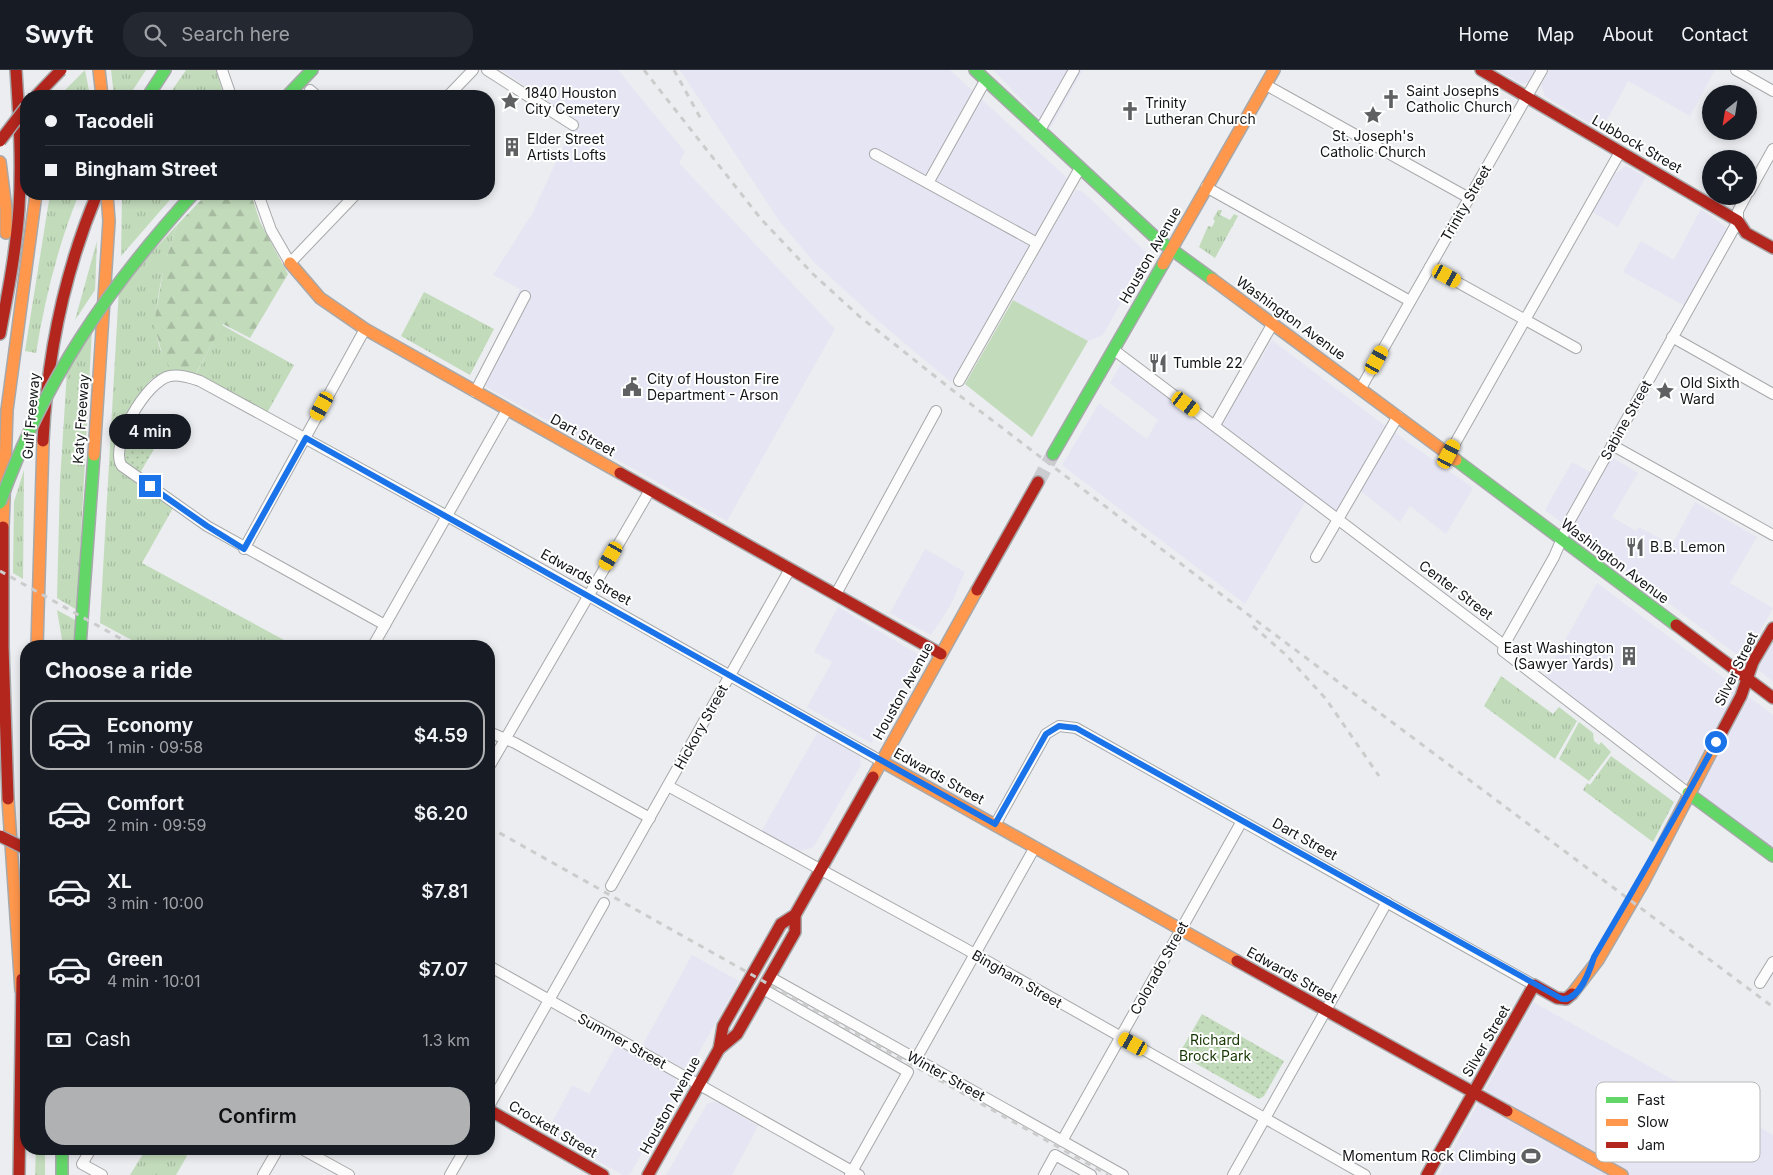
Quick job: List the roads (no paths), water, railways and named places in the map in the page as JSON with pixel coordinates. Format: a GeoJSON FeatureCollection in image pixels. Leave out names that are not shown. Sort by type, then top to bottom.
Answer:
{"type":"FeatureCollection","features":[{"type":"Feature","properties":{"kind":"main road"},"geometry":{"type":"LineString","coordinates":[[0,334],[16,237],[20,191],[16,70]]}},
{"type":"Feature","properties":{"kind":"main road"},"geometry":{"type":"LineString","coordinates":[[44,70],[44,90]]}},
{"type":"Feature","properties":{"kind":"main road"},"geometry":{"type":"LineString","coordinates":[[42,90],[61,70]]}},
{"type":"Feature","properties":{"kind":"main road"},"geometry":{"type":"LineString","coordinates":[[99,70],[101,90]]}},
{"type":"Feature","properties":{"kind":"main road"},"geometry":{"type":"LineString","coordinates":[[152,90],[165,70]]}},
{"type":"Feature","properties":{"kind":"main road"},"geometry":{"type":"LineString","coordinates":[[293,90],[312,70]]}},
{"type":"Feature","properties":{"kind":"main road","name":"Washington Avenue"},"geometry":{"type":"LineString","coordinates":[[974,70],[1141,226],[1170,249],[1361,388],[1773,698]]}},
{"type":"Feature","properties":{"kind":"main road","name":"Houston Avenue"},"geometry":{"type":"LineString","coordinates":[[1053,454],[1274,70]]}},
{"type":"Feature","properties":{"kind":"main road","name":"Lubbock Street"},"geometry":{"type":"LineString","coordinates":[[1481,70],[1738,221],[1746,233],[1773,248]]}},
{"type":"Feature","properties":{"kind":"main road"},"geometry":{"type":"LineString","coordinates":[[0,141],[20,115]]}},
{"type":"Feature","properties":{"kind":"main road"},"geometry":{"type":"LineString","coordinates":[[0,162],[6,231],[0,304]]}},
{"type":"Feature","properties":{"kind":"main road"},"geometry":{"type":"LineString","coordinates":[[20,976],[2,733],[0,562],[8,398],[35,200]]}},
{"type":"Feature","properties":{"kind":"main road","name":"Gulf Freeway"},"geometry":{"type":"LineString","coordinates":[[37,640],[45,406],[64,294],[80,240],[95,200]]}},
{"type":"Feature","properties":{"kind":"main road","name":"Katy Freeway"},"geometry":{"type":"LineString","coordinates":[[80,640],[103,324],[109,222],[107,200]]}},
{"type":"Feature","properties":{"kind":"main road"},"geometry":{"type":"LineString","coordinates":[[0,503],[11,469],[27,431],[82,332],[139,254],[188,200]]}},
{"type":"Feature","properties":{"kind":"main road","name":"Dart Street"},"geometry":{"type":"LineString","coordinates":[[290,263],[320,298],[365,329],[941,654]]}},
{"type":"Feature","properties":{"kind":"main road","name":"Houston Avenue"},"geometry":{"type":"LineString","coordinates":[[719,1049],[737,1034],[770,977],[795,932],[795,915],[820,868],[1038,482]]}},
{"type":"Feature","properties":{"kind":"main road"},"geometry":{"type":"LineString","coordinates":[[41,524],[49,636]]}},
{"type":"Feature","properties":{"kind":"main road","name":"Silver Street"},"geometry":{"type":"LineString","coordinates":[[1427,1175],[1534,985],[1557,998],[1566,999],[1577,990],[1590,970],[1594,957],[1654,850],[1670,829],[1741,696],[1753,662],[1773,628]]}},
{"type":"Feature","properties":{"kind":"main road","name":"Edwards Street"},"geometry":{"type":"LineString","coordinates":[[881,761],[1596,1160]]}},
{"type":"Feature","properties":{"kind":"main road","name":"Center Street"},"geometry":{"type":"LineString","coordinates":[[1688,793],[1773,856]]}},
{"type":"Feature","properties":{"kind":"main road"},"geometry":{"type":"LineString","coordinates":[[0,836],[20,846]]}},
{"type":"Feature","properties":{"kind":"main road","name":"Houston Avenue"},"geometry":{"type":"LineString","coordinates":[[648,1175],[719,1049],[723,1026],[755,968],[781,924],[795,915]]}},
{"type":"Feature","properties":{"kind":"main road","name":"Crockett Street"},"geometry":{"type":"LineString","coordinates":[[495,1113],[603,1175]]}},
{"type":"Feature","properties":{"kind":"main road"},"geometry":{"type":"LineString","coordinates":[[19,1175],[20,1145]]}},
{"type":"Feature","properties":{"kind":"main road"},"geometry":{"type":"LineString","coordinates":[[62,1155],[62,1175]]}},
{"type":"Feature","properties":{"kind":"main road","name":"Edwards Street"},"geometry":{"type":"LineString","coordinates":[[1599,1162],[1622,1175]]}},
{"type":"Feature","properties":{"kind":"street"},"geometry":{"type":"LineString","coordinates":[[222,70],[229,90]]}},
{"type":"Feature","properties":{"kind":"street"},"geometry":{"type":"LineString","coordinates":[[454,90],[473,70]]}},
{"type":"Feature","properties":{"kind":"street"},"geometry":{"type":"LineString","coordinates":[[487,70],[573,125]]}},
{"type":"Feature","properties":{"kind":"street"},"geometry":{"type":"LineString","coordinates":[[1040,130],[1074,70]]}},
{"type":"Feature","properties":{"kind":"street","name":"Trinity Street"},"geometry":{"type":"LineString","coordinates":[[1361,388],[1542,70]]}},
{"type":"Feature","properties":{"kind":"street"},"geometry":{"type":"LineString","coordinates":[[1736,70],[1773,91]]}},
{"type":"Feature","properties":{"kind":"street"},"geometry":{"type":"LineString","coordinates":[[928,183],[985,81]]}},
{"type":"Feature","properties":{"kind":"street"},"geometry":{"type":"LineString","coordinates":[[1266,84],[1469,198]]}},
{"type":"Feature","properties":{"kind":"street"},"geometry":{"type":"LineString","coordinates":[[1757,178],[1773,149]]}},
{"type":"Feature","properties":{"kind":"street"},"geometry":{"type":"LineString","coordinates":[[1449,454],[1620,152]]}},
{"type":"Feature","properties":{"kind":"street"},"geometry":{"type":"LineString","coordinates":[[875,154],[1037,244]]}},
{"type":"Feature","properties":{"kind":"street"},"geometry":{"type":"LineString","coordinates":[[959,381],[1080,168]]}},
{"type":"Feature","properties":{"kind":"street"},"geometry":{"type":"LineString","coordinates":[[1206,187],[1410,301]]}},
{"type":"Feature","properties":{"kind":"street","name":"Dart Street"},"geometry":{"type":"LineString","coordinates":[[260,200],[271,230],[290,263]]}},
{"type":"Feature","properties":{"kind":"street"},"geometry":{"type":"LineString","coordinates":[[290,263],[350,200]]}},
{"type":"Feature","properties":{"kind":"street","name":"Sabine Street"},"geometry":{"type":"LineString","coordinates":[[1504,645],[1554,557],[1560,539],[1738,221],[1738,211],[1741,205]]}},
{"type":"Feature","properties":{"kind":"street"},"geometry":{"type":"LineString","coordinates":[[1430,267],[1576,348]]}},
{"type":"Feature","properties":{"kind":"street"},"geometry":{"type":"LineString","coordinates":[[475,392],[525,296]]}},
{"type":"Feature","properties":{"kind":"street"},"geometry":{"type":"LineString","coordinates":[[1215,425],[1273,323]]}},
{"type":"Feature","properties":{"kind":"street"},"geometry":{"type":"LineString","coordinates":[[365,329],[244,549],[385,625]]}},
{"type":"Feature","properties":{"kind":"street"},"geometry":{"type":"LineString","coordinates":[[1672,337],[1773,394]]}},
{"type":"Feature","properties":{"kind":"street","name":"Center Street"},"geometry":{"type":"LineString","coordinates":[[1114,350],[1504,645],[1503,651],[1688,793]]}},
{"type":"Feature","properties":{"kind":"street","name":"Edwards Street"},"geometry":{"type":"LineString","coordinates":[[244,549],[174,504],[120,463],[118,456],[124,432],[139,404],[158,381],[169,376],[189,377],[306,438],[881,761]]}},
{"type":"Feature","properties":{"kind":"street"},"geometry":{"type":"LineString","coordinates":[[376,640],[507,410]]}},
{"type":"Feature","properties":{"kind":"street"},"geometry":{"type":"LineString","coordinates":[[836,594],[936,411]]}},
{"type":"Feature","properties":{"kind":"street"},"geometry":{"type":"LineString","coordinates":[[1316,557],[1398,416]]}},
{"type":"Feature","properties":{"kind":"street"},"geometry":{"type":"LineString","coordinates":[[1612,445],[1773,535]]}},
{"type":"Feature","properties":{"kind":"street"},"geometry":{"type":"LineString","coordinates":[[495,756],[650,490]]}},
{"type":"Feature","properties":{"kind":"street","name":"Hickory Street"},"geometry":{"type":"LineString","coordinates":[[612,886],[790,569]]}},
{"type":"Feature","properties":{"kind":"street","name":"Dart Street"},"geometry":{"type":"LineString","coordinates":[[995,824],[1046,734],[1059,726],[1076,728],[1534,985]]}},
{"type":"Feature","properties":{"kind":"street"},"geometry":{"type":"LineString","coordinates":[[495,735],[515,743],[650,818]]}},
{"type":"Feature","properties":{"kind":"street","name":"Bingham Street"},"geometry":{"type":"LineString","coordinates":[[668,786],[975,954],[1365,1175]]}},
{"type":"Feature","properties":{"kind":"street","name":"Colorado Street"},"geometry":{"type":"LineString","coordinates":[[1062,1141],[1242,821]]}},
{"type":"Feature","properties":{"kind":"street"},"geometry":{"type":"LineString","coordinates":[[916,1059],[1035,847]]}},
{"type":"Feature","properties":{"kind":"street"},"geometry":{"type":"LineString","coordinates":[[1233,1175],[1387,902]]}},
{"type":"Feature","properties":{"kind":"street"},"geometry":{"type":"LineString","coordinates":[[495,1095],[604,903]]}},
{"type":"Feature","properties":{"kind":"street"},"geometry":{"type":"LineString","coordinates":[[1760,983],[1773,962]]}},
{"type":"Feature","properties":{"kind":"street","name":"Summer Street"},"geometry":{"type":"LineString","coordinates":[[495,969],[854,1174]]}},
{"type":"Feature","properties":{"kind":"street","name":"Winter Street"},"geometry":{"type":"LineString","coordinates":[[770,977],[1123,1175]]}},
{"type":"Feature","properties":{"kind":"street","name":"Winter Street"},"geometry":{"type":"LineString","coordinates":[[763,989],[908,1072],[854,1174]]}},
{"type":"Feature","properties":{"kind":"street"},"geometry":{"type":"LineString","coordinates":[[87,1155],[82,1164],[102,1175]]}},
{"type":"Feature","properties":{"kind":"street"},"geometry":{"type":"LineString","coordinates":[[263,1175],[275,1155]]}},
{"type":"Feature","properties":{"kind":"street"},"geometry":{"type":"LineString","coordinates":[[313,1155],[349,1175]]}},
{"type":"Feature","properties":{"kind":"street"},"geometry":{"type":"LineString","coordinates":[[450,1175],[462,1155]]}},
{"type":"Feature","properties":{"kind":"street"},"geometry":{"type":"LineString","coordinates":[[1044,1175],[1055,1155],[1091,1175]]}},
{"type":"Feature","properties":{"kind":"tunnel"},"geometry":{"type":"LineString","coordinates":[[1038,482],[1053,454]]}},
{"type":"Feature","properties":{"kind":"railway"},"geometry":{"type":"LineString","coordinates":[[644,70],[761,219],[813,274],[859,316],[951,389],[1218,592],[1773,1007]]}},
{"type":"Feature","properties":{"kind":"railway"},"geometry":{"type":"LineString","coordinates":[[674,70],[702,121]]}},
{"type":"Feature","properties":{"kind":"railway"},"geometry":{"type":"LineString","coordinates":[[0,571],[123,640]]}},
{"type":"Feature","properties":{"kind":"railway"},"geometry":{"type":"LineString","coordinates":[[1253,626],[1286,655],[1326,699],[1379,776]]}},
{"type":"Feature","properties":{"kind":"railway"},"geometry":{"type":"LineString","coordinates":[[495,830],[1108,1175]]}},
{"type":"Feature","properties":{"kind":"place","name":"Saint Josephs Catholic Church"},"geometry":{"type":"Point","coordinates":[1391,99]}},
{"type":"Feature","properties":{"kind":"place","name":"1840 Houston City Cemetery"},"geometry":{"type":"Point","coordinates":[510,101]}},
{"type":"Feature","properties":{"kind":"place","name":"Trinity Lutheran Church"},"geometry":{"type":"Point","coordinates":[1130,111]}},
{"type":"Feature","properties":{"kind":"place","name":"St. Joseph's Catholic Church"},"geometry":{"type":"Point","coordinates":[1373,115]}},
{"type":"Feature","properties":{"kind":"place","name":"Elder Street Artists Lofts"},"geometry":{"type":"Point","coordinates":[512,147]}},
{"type":"Feature","properties":{"kind":"place","name":"Tumble 22"},"geometry":{"type":"Point","coordinates":[1158,363]}},
{"type":"Feature","properties":{"kind":"place","name":"City of Houston Fire Department - Arson"},"geometry":{"type":"Point","coordinates":[632,387]}},
{"type":"Feature","properties":{"kind":"place","name":"Old Sixth Ward"},"geometry":{"type":"Point","coordinates":[1665,391]}},
{"type":"Feature","properties":{"kind":"place","name":"B.B. Lemon"},"geometry":{"type":"Point","coordinates":[1635,547]}},
{"type":"Feature","properties":{"kind":"place","name":"East Washington (Sawyer Yards)"},"geometry":{"type":"Point","coordinates":[1629,656]}},
{"type":"Feature","properties":{"kind":"place","name":"Momentum Rock Climbing"},"geometry":{"type":"Point","coordinates":[1531,1156]}},
{"type":"Feature","properties":{"kind":"park label","name":"Richard Brock Park"},"geometry":{"type":"Point","coordinates":[1215,1048]}}]}
